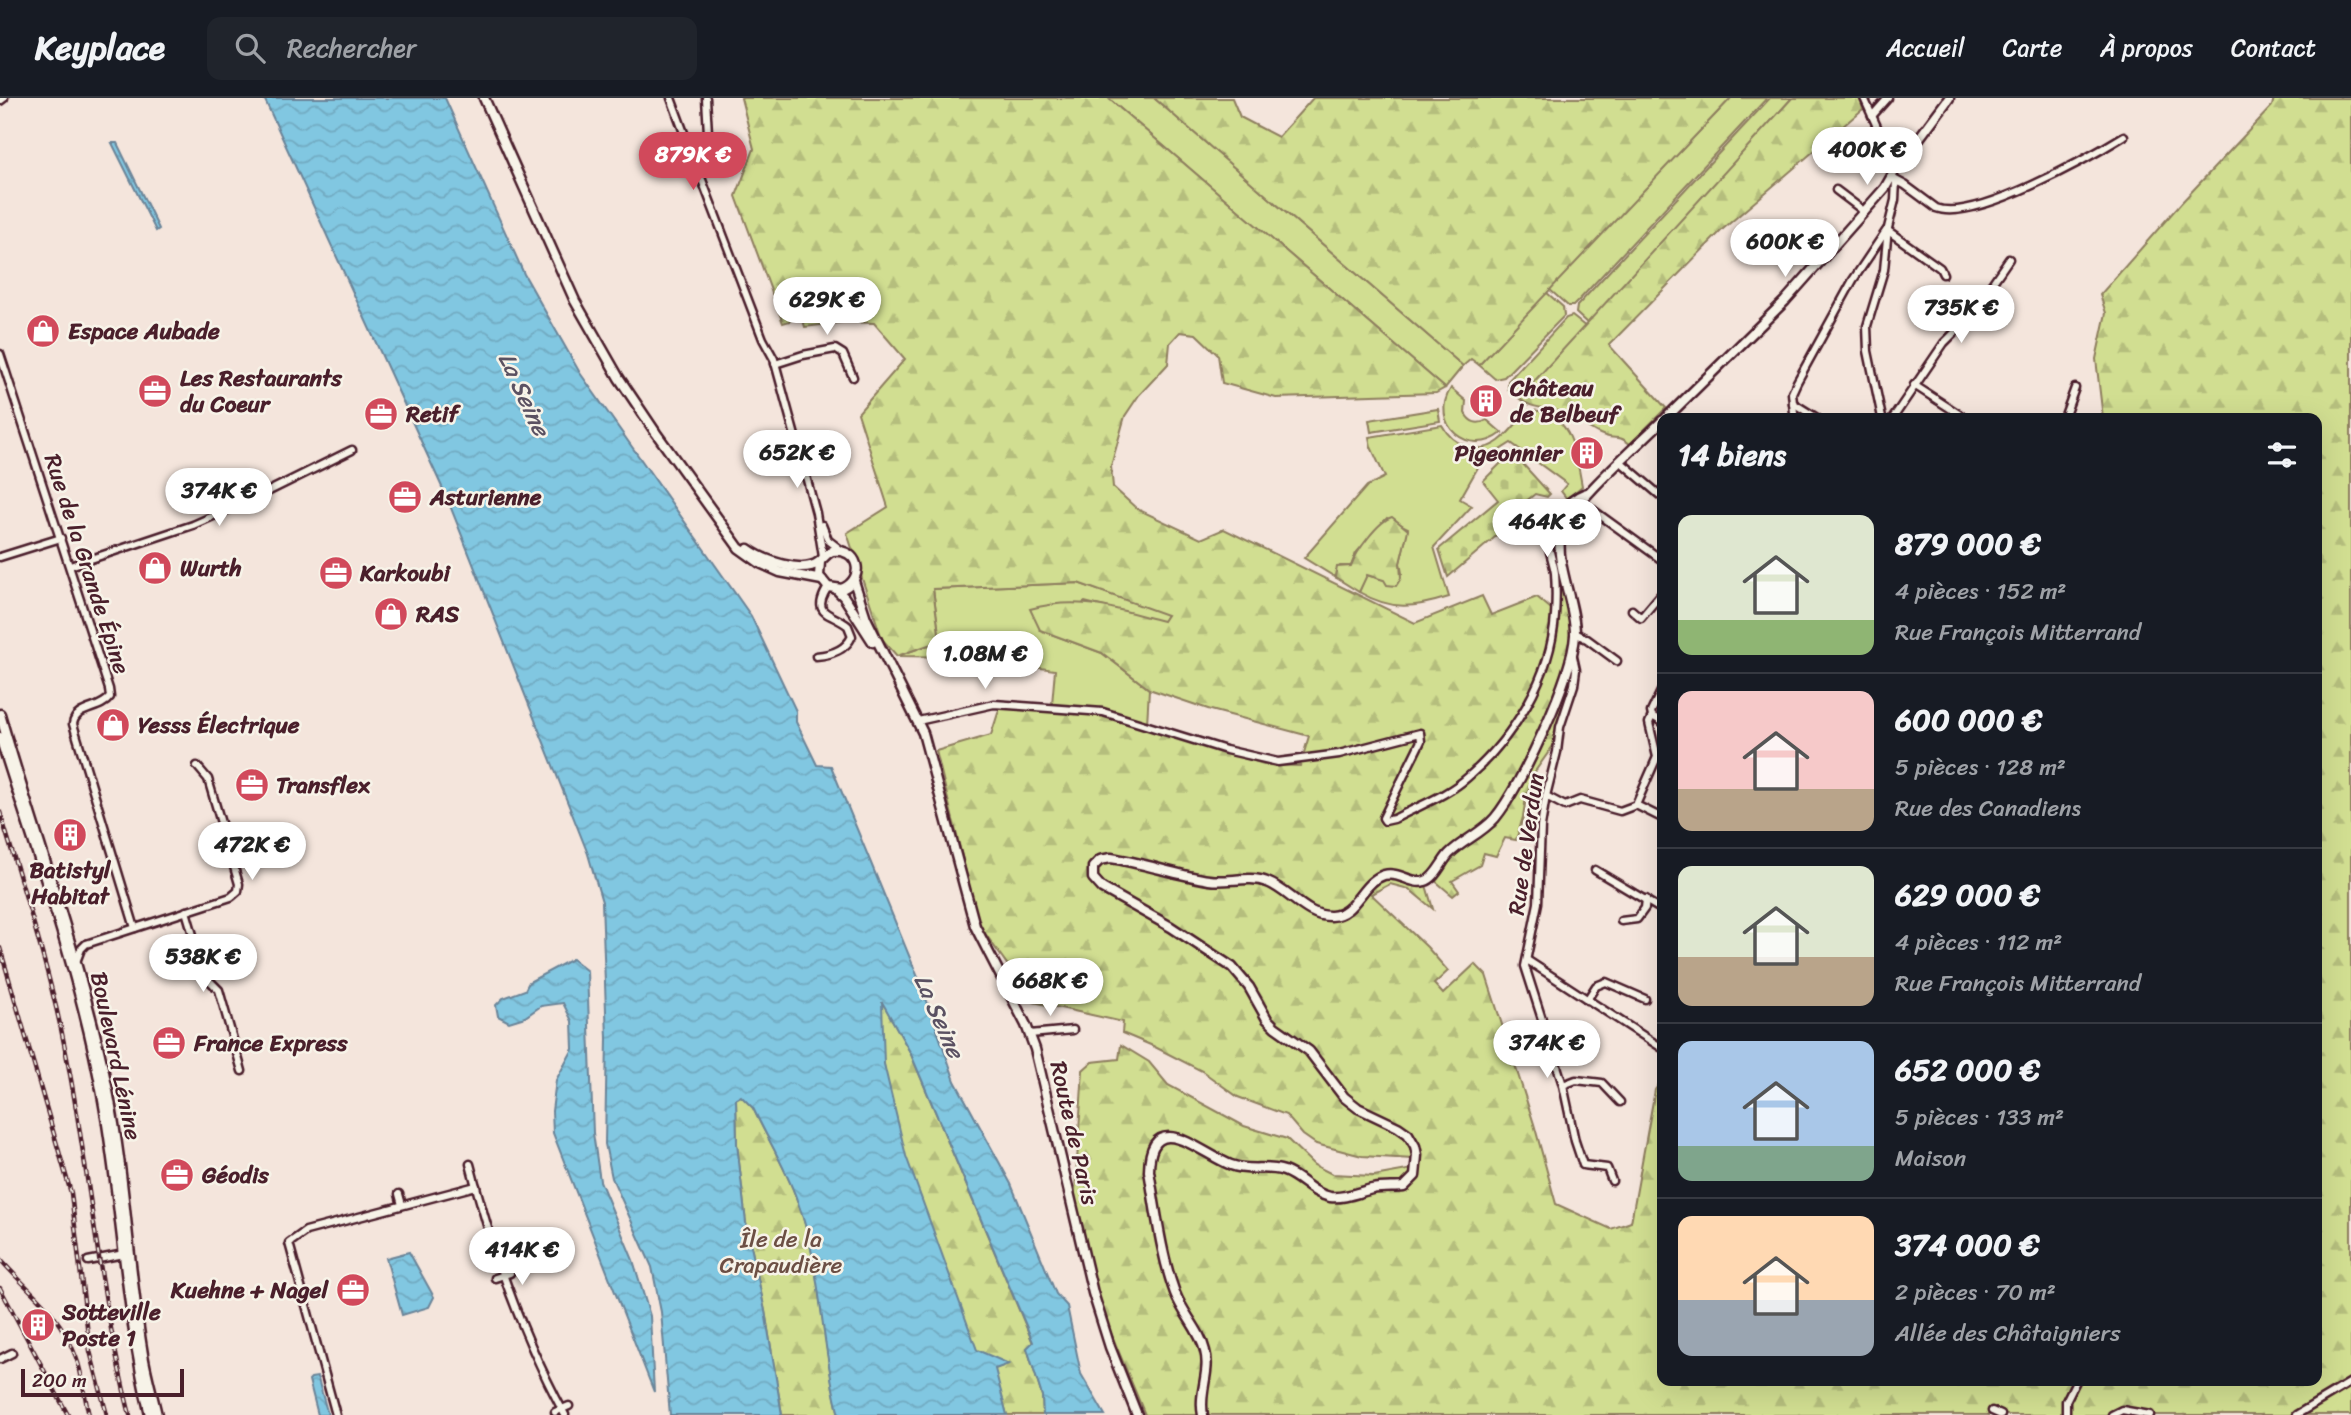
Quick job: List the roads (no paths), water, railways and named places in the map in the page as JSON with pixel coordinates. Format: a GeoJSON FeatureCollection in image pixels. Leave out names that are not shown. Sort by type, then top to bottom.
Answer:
{"type":"FeatureCollection","features":[{"type":"Feature","properties":{"kind":"main road"},"geometry":{"type":"LineString","coordinates":[[484,98],[561,272],[591,332],[634,401],[726,532],[739,548],[780,572],[847,587],[854,581],[857,573],[857,564],[849,554],[841,550],[832,551],[803,567],[767,560],[753,553],[726,532]]}},
{"type":"Feature","properties":{"kind":"main road"},"geometry":{"type":"LineString","coordinates":[[1671,413],[1784,301],[1894,180],[1893,162],[1908,153],[1949,98]]}},
{"type":"Feature","properties":{"kind":"main road"},"geometry":{"type":"LineString","coordinates":[[1203,1415],[1201,1401],[1207,1367],[1206,1354],[1171,1282],[1149,1171],[1149,1158],[1153,1148],[1163,1139],[1182,1138],[1218,1161],[1237,1168],[1280,1169],[1319,1193],[1331,1197],[1375,1188],[1404,1187],[1415,1176],[1417,1155],[1408,1135],[1398,1127],[1358,1108],[1344,1097],[1309,1051],[1275,1027],[1232,967],[1171,927],[1102,888],[1093,878],[1093,867],[1100,860],[1111,858],[1210,880],[1258,879],[1276,886],[1311,911],[1327,916],[1346,911],[1370,883],[1384,875],[1399,875],[1420,882],[1430,879],[1452,850],[1479,834],[1508,801],[1552,710],[1572,651],[1575,633],[1560,545],[1565,524],[1592,491],[1657,427]]}},
{"type":"Feature","properties":{"kind":"main road"},"geometry":{"type":"LineString","coordinates":[[821,559],[818,572],[844,597],[890,668]]}},
{"type":"Feature","properties":{"kind":"main road"},"geometry":{"type":"LineString","coordinates":[[854,581],[866,618],[890,668]]}},
{"type":"Feature","properties":{"kind":"main road","name":"Route de Paris"},"geometry":{"type":"LineString","coordinates":[[890,668],[918,721],[939,786],[972,917],[1030,1034],[1097,1308],[1137,1415]]}},
{"type":"Feature","properties":{"kind":"main road","name":"Boulevard Lénine"},"geometry":{"type":"LineString","coordinates":[[0,715],[76,961],[98,1042],[108,1092],[142,1350],[157,1415]]}},
{"type":"Feature","properties":{"kind":"main road","name":"Boulevard Lénine"},"geometry":{"type":"LineString","coordinates":[[0,737],[87,1024],[105,1112],[135,1342],[150,1415]]}},
{"type":"Feature","properties":{"kind":"street"},"geometry":{"type":"LineString","coordinates":[[671,98],[690,149],[698,160],[704,183],[775,364],[816,513],[821,559]]}},
{"type":"Feature","properties":{"kind":"street"},"geometry":{"type":"LineString","coordinates":[[1864,98],[1893,162]]}},
{"type":"Feature","properties":{"kind":"street"},"geometry":{"type":"LineString","coordinates":[[1872,116],[1888,98]]}},
{"type":"Feature","properties":{"kind":"street"},"geometry":{"type":"LineString","coordinates":[[698,160],[704,158],[709,151],[706,102]]}},
{"type":"Feature","properties":{"kind":"street"},"geometry":{"type":"LineString","coordinates":[[1881,413],[1866,335],[1868,317],[1884,270],[1887,230],[1895,200],[1894,180],[1905,184],[1936,208],[1946,210],[1994,199],[2046,180],[2124,136]]}},
{"type":"Feature","properties":{"kind":"street"},"geometry":{"type":"LineString","coordinates":[[1836,190],[1865,212]]}},
{"type":"Feature","properties":{"kind":"street"},"geometry":{"type":"LineString","coordinates":[[1887,230],[1940,268],[1943,274]]}},
{"type":"Feature","properties":{"kind":"street"},"geometry":{"type":"LineString","coordinates":[[1794,413],[1792,393],[1797,382],[1853,280],[1887,230]]}},
{"type":"Feature","properties":{"kind":"street"},"geometry":{"type":"LineString","coordinates":[[1896,413],[1944,342],[1967,320],[2009,259]]}},
{"type":"Feature","properties":{"kind":"street"},"geometry":{"type":"LineString","coordinates":[[775,364],[835,349],[843,354],[853,377]]}},
{"type":"Feature","properties":{"kind":"street","name":"Rue de la Grande Épine"},"geometry":{"type":"LineString","coordinates":[[0,355],[110,694],[102,704],[77,715],[74,724],[135,928]]}},
{"type":"Feature","properties":{"kind":"street"},"geometry":{"type":"LineString","coordinates":[[1914,385],[1957,413]]}},
{"type":"Feature","properties":{"kind":"street"},"geometry":{"type":"LineString","coordinates":[[2066,413],[2075,388]]}},
{"type":"Feature","properties":{"kind":"street"},"geometry":{"type":"LineString","coordinates":[[1793,403],[1809,413]]}},
{"type":"Feature","properties":{"kind":"street"},"geometry":{"type":"LineString","coordinates":[[70,566],[193,525],[352,450]]}},
{"type":"Feature","properties":{"kind":"street"},"geometry":{"type":"LineString","coordinates":[[1621,462],[1657,493]]}},
{"type":"Feature","properties":{"kind":"street"},"geometry":{"type":"LineString","coordinates":[[918,721],[994,704],[1103,712],[1226,750],[1279,762],[1339,754],[1420,733],[1421,741],[1383,818],[1385,821],[1394,819],[1468,778],[1528,704],[1537,687],[1554,633],[1555,574],[1547,531],[1563,507],[1580,494],[1592,491]]}},
{"type":"Feature","properties":{"kind":"street"},"geometry":{"type":"LineString","coordinates":[[1582,502],[1657,556]]}},
{"type":"Feature","properties":{"kind":"street"},"geometry":{"type":"LineString","coordinates":[[816,513],[828,540],[841,550]]}},
{"type":"Feature","properties":{"kind":"street"},"geometry":{"type":"LineString","coordinates":[[0,557],[61,538]]}},
{"type":"Feature","properties":{"kind":"street"},"geometry":{"type":"LineString","coordinates":[[816,656],[826,656],[843,648],[851,639],[848,626],[827,615],[821,607],[822,597],[829,585]]}},
{"type":"Feature","properties":{"kind":"street"},"geometry":{"type":"LineString","coordinates":[[1632,610],[1640,618],[1657,599]]}},
{"type":"Feature","properties":{"kind":"street"},"geometry":{"type":"LineString","coordinates":[[1575,633],[1617,661]]}},
{"type":"Feature","properties":{"kind":"street","name":"Rue de Verdun"},"geometry":{"type":"LineString","coordinates":[[1572,651],[1576,670],[1574,685],[1560,727],[1546,796],[1541,826],[1538,903],[1528,941],[1525,972],[1563,1085],[1583,1165],[1606,1168],[1612,1181]]}},
{"type":"Feature","properties":{"kind":"street"},"geometry":{"type":"LineString","coordinates":[[1546,796],[1565,806],[1580,800],[1620,811],[1636,805],[1657,757],[1649,723],[1657,699]]}},
{"type":"Feature","properties":{"kind":"street"},"geometry":{"type":"LineString","coordinates":[[1652,716],[1657,719]]}},
{"type":"Feature","properties":{"kind":"street"},"geometry":{"type":"LineString","coordinates":[[76,961],[86,944],[231,897],[239,889],[208,779],[197,766]]}},
{"type":"Feature","properties":{"kind":"street"},"geometry":{"type":"LineString","coordinates":[[1636,805],[1657,816]]}},
{"type":"Feature","properties":{"kind":"street"},"geometry":{"type":"LineString","coordinates":[[1595,870],[1657,907]]}},
{"type":"Feature","properties":{"kind":"street"},"geometry":{"type":"LineString","coordinates":[[1621,921],[1637,919],[1645,908],[1646,899]]}},
{"type":"Feature","properties":{"kind":"street"},"geometry":{"type":"LineString","coordinates":[[186,911],[203,969],[219,990],[242,1071]]}},
{"type":"Feature","properties":{"kind":"street"},"geometry":{"type":"LineString","coordinates":[[68,936],[76,942],[86,944]]}},
{"type":"Feature","properties":{"kind":"street"},"geometry":{"type":"LineString","coordinates":[[1527,960],[1657,1045]]}},
{"type":"Feature","properties":{"kind":"street"},"geometry":{"type":"LineString","coordinates":[[1587,1000],[1600,982],[1606,982],[1645,999]]}},
{"type":"Feature","properties":{"kind":"street"},"geometry":{"type":"LineString","coordinates":[[1030,1034],[1073,1030]]}},
{"type":"Feature","properties":{"kind":"street"},"geometry":{"type":"LineString","coordinates":[[1563,1085],[1576,1080],[1602,1083],[1620,1102]]}},
{"type":"Feature","properties":{"kind":"street"},"geometry":{"type":"LineString","coordinates":[[473,1167],[475,1186],[503,1275],[563,1410]]}},
{"type":"Feature","properties":{"kind":"street"},"geometry":{"type":"LineString","coordinates":[[336,1415],[289,1243],[306,1231],[475,1186]]}},
{"type":"Feature","properties":{"kind":"street"},"geometry":{"type":"LineString","coordinates":[[399,1194],[402,1205]]}},
{"type":"Feature","properties":{"kind":"street"},"geometry":{"type":"LineString","coordinates":[[88,1261],[124,1254]]}},
{"type":"Feature","properties":{"kind":"street"},"geometry":{"type":"LineString","coordinates":[[0,1359],[12,1353]]}},
{"type":"Feature","properties":{"kind":"street"},"geometry":{"type":"LineString","coordinates":[[2296,1415],[2351,1382]]}},
{"type":"Feature","properties":{"kind":"street"},"geometry":{"type":"LineString","coordinates":[[2066,1415],[2066,1401],[2074,1386]]}},
{"type":"Feature","properties":{"kind":"street"},"geometry":{"type":"LineString","coordinates":[[2112,1415],[2122,1410],[2150,1415]]}},
{"type":"Feature","properties":{"kind":"street"},"geometry":{"type":"LineString","coordinates":[[1992,1411],[2001,1415]]}},
{"type":"Feature","properties":{"kind":"water","name":"La Seine"},"geometry":{"type":"Polygon","coordinates":[[[264,98],[445,98],[524,274],[580,373],[751,616],[796,711],[796,722],[817,765],[831,766],[922,987],[955,1081],[1011,1184],[1056,1294],[1067,1306],[1081,1374],[1105,1415],[1043,1415],[1042,1396],[1027,1348],[1033,1342],[910,1052],[882,1002],[884,1064],[906,1156],[977,1350],[1009,1364],[995,1369],[1007,1415],[839,1415],[828,1361],[817,1280],[805,1226],[793,1188],[782,1165],[753,1108],[741,1096],[736,1099],[737,1144],[746,1223],[765,1311],[782,1415],[670,1415],[661,1312],[652,1267],[612,1178],[605,1144],[607,1038],[602,902],[588,854],[447,498],[264,98]]]}},
{"type":"Feature","properties":{"kind":"water"},"geometry":{"type":"Polygon","coordinates":[[[112,143],[117,143],[159,229],[156,231],[112,143]]]}},
{"type":"Feature","properties":{"kind":"water"},"geometry":{"type":"Polygon","coordinates":[[[572,959],[587,971],[593,1133],[600,1181],[633,1260],[650,1316],[654,1392],[553,1133],[552,1111],[556,1080],[573,1049],[572,1021],[563,1003],[541,1006],[525,1017],[509,1022],[498,1016],[496,1005],[503,998],[525,990],[529,982],[572,959]]]}},
{"type":"Feature","properties":{"kind":"water"},"geometry":{"type":"Polygon","coordinates":[[[409,1252],[434,1297],[429,1307],[402,1315],[386,1258],[409,1252]]]}},
{"type":"Feature","properties":{"kind":"water"},"geometry":{"type":"Polygon","coordinates":[[[317,1377],[328,1415],[318,1415],[309,1380],[317,1377]]]}},
{"type":"Feature","properties":{"kind":"railway"},"geometry":{"type":"LineString","coordinates":[[0,812],[60,1022],[110,1325],[130,1415]]}},
{"type":"Feature","properties":{"kind":"railway"},"geometry":{"type":"LineString","coordinates":[[0,948],[71,1193],[90,1351],[107,1415]]}},
{"type":"Feature","properties":{"kind":"railway"},"geometry":{"type":"LineString","coordinates":[[0,1259],[52,1314],[69,1340],[78,1364],[89,1415]]}},
{"type":"Feature","properties":{"kind":"railway"},"geometry":{"type":"LineString","coordinates":[[0,1288],[68,1415]]}},
{"type":"Feature","properties":{"kind":"place","name":"Espace Aubade"},"geometry":{"type":"Point","coordinates":[43,331]}},
{"type":"Feature","properties":{"kind":"place","name":"Les Restaurants du Coeur"},"geometry":{"type":"Point","coordinates":[155,391]}},
{"type":"Feature","properties":{"kind":"place","name":"Château de Belbeuf"},"geometry":{"type":"Point","coordinates":[1486,401]}},
{"type":"Feature","properties":{"kind":"place","name":"Retif"},"geometry":{"type":"Point","coordinates":[381,414]}},
{"type":"Feature","properties":{"kind":"place","name":"Pigeonnier"},"geometry":{"type":"Point","coordinates":[1587,453]}},
{"type":"Feature","properties":{"kind":"place","name":"Asturienne"},"geometry":{"type":"Point","coordinates":[405,497]}},
{"type":"Feature","properties":{"kind":"place","name":"Wurth"},"geometry":{"type":"Point","coordinates":[155,568]}},
{"type":"Feature","properties":{"kind":"place","name":"Karkoubi"},"geometry":{"type":"Point","coordinates":[336,573]}},
{"type":"Feature","properties":{"kind":"place","name":"RAS"},"geometry":{"type":"Point","coordinates":[391,614]}},
{"type":"Feature","properties":{"kind":"place","name":"Yesss Électrique"},"geometry":{"type":"Point","coordinates":[113,725]}},
{"type":"Feature","properties":{"kind":"place","name":"Transflex"},"geometry":{"type":"Point","coordinates":[252,785]}},
{"type":"Feature","properties":{"kind":"place","name":"Batistyl Habitat"},"geometry":{"type":"Point","coordinates":[70,835]}},
{"type":"Feature","properties":{"kind":"place","name":"France Express"},"geometry":{"type":"Point","coordinates":[169,1043]}},
{"type":"Feature","properties":{"kind":"place","name":"Géodis"},"geometry":{"type":"Point","coordinates":[177,1175]}},
{"type":"Feature","properties":{"kind":"place","name":"Kuehne + Nagel"},"geometry":{"type":"Point","coordinates":[353,1290]}},
{"type":"Feature","properties":{"kind":"place","name":"Sotteville Poste 1"},"geometry":{"type":"Point","coordinates":[38,1325]}},
{"type":"Feature","properties":{"kind":"park label","name":"Île de la Crapaudière"},"geometry":{"type":"Point","coordinates":[781,1252]}}]}
